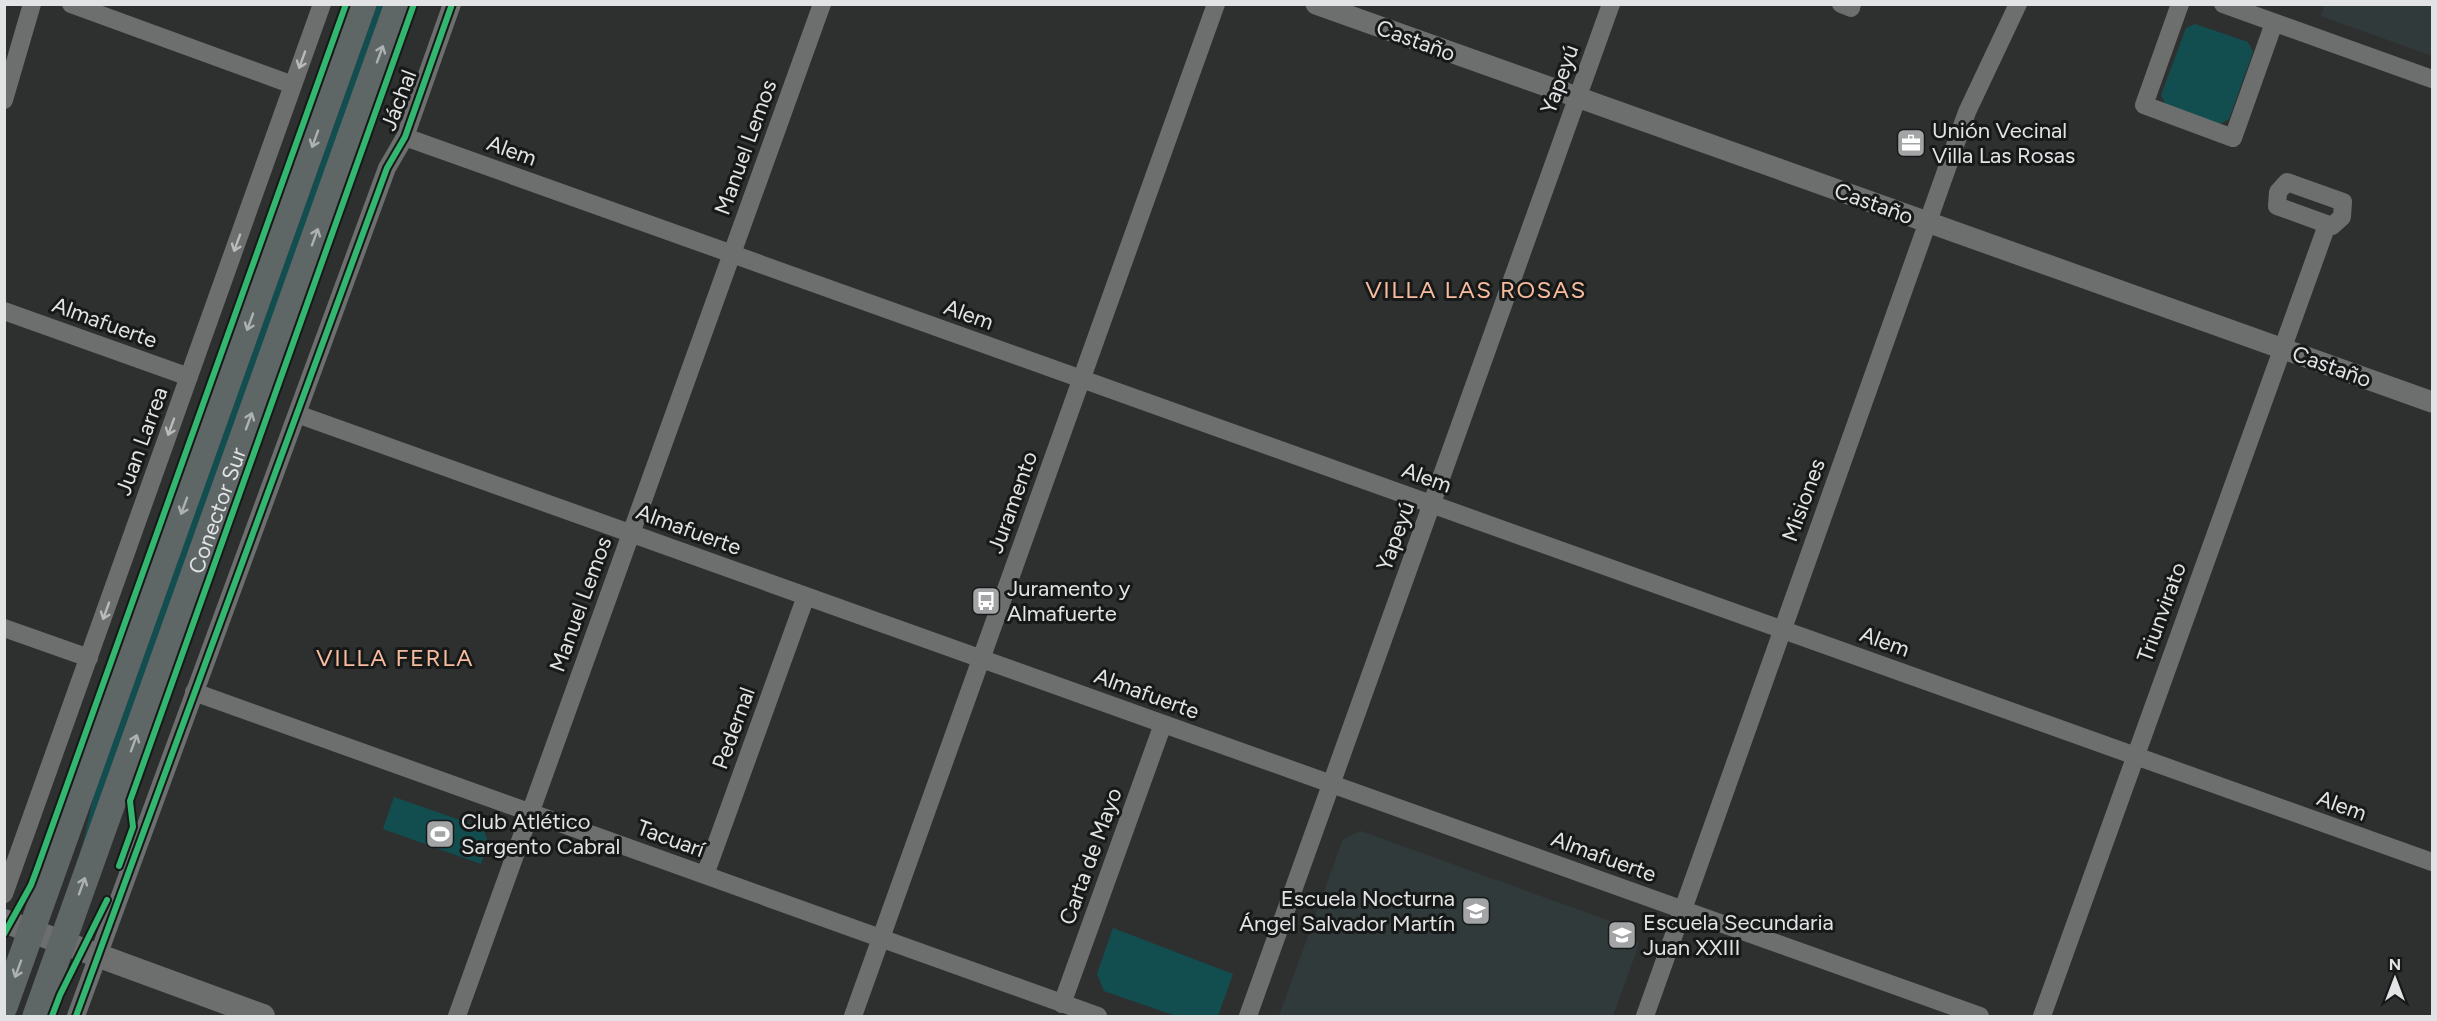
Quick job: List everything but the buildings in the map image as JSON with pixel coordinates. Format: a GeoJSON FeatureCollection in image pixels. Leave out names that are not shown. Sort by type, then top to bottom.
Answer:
{"type":"FeatureCollection","features":[{"type":"Feature","properties":{"kind":"main road","name":"Conector Sur"},"geometry":{"type":"LineString","coordinates":[[4,1007],[363,4]]}},
{"type":"Feature","properties":{"kind":"main road","name":"Conector Sur"},"geometry":{"type":"LineString","coordinates":[[36,1017],[398,4]]}},
{"type":"Feature","properties":{"kind":"main road"},"geometry":{"type":"LineString","coordinates":[[4,921],[263,1017]]}},
{"type":"Feature","properties":{"kind":"street"},"geometry":{"type":"LineString","coordinates":[[4,100],[32,4]]}},
{"type":"Feature","properties":{"kind":"street"},"geometry":{"type":"LineString","coordinates":[[71,4],[293,85]]}},
{"type":"Feature","properties":{"kind":"street","name":"Juan Larrea"},"geometry":{"type":"LineString","coordinates":[[4,894],[322,4]]}},
{"type":"Feature","properties":{"kind":"street","name":"Jáchal"},"geometry":{"type":"LineString","coordinates":[[76,1017],[387,168],[405,137],[452,4]]}},
{"type":"Feature","properties":{"kind":"street","name":"Manuel Lemos"},"geometry":{"type":"LineString","coordinates":[[457,1017],[822,4]]}},
{"type":"Feature","properties":{"kind":"street","name":"Juramento"},"geometry":{"type":"LineString","coordinates":[[853,1017],[1216,4]]}},
{"type":"Feature","properties":{"kind":"street","name":"Castaño"},"geometry":{"type":"LineString","coordinates":[[1316,4],[2433,402]]}},
{"type":"Feature","properties":{"kind":"street","name":"Yapeyú"},"geometry":{"type":"LineString","coordinates":[[1248,1017],[1611,4]]}},
{"type":"Feature","properties":{"kind":"street","name":"Misiones"},"geometry":{"type":"LineString","coordinates":[[1645,1017],[1967,112],[2018,4]]}},
{"type":"Feature","properties":{"kind":"street"},"geometry":{"type":"LineString","coordinates":[[2180,4],[2144,105],[2233,138],[2274,23]]}},
{"type":"Feature","properties":{"kind":"street"},"geometry":{"type":"LineString","coordinates":[[2223,4],[2433,79]]}},
{"type":"Feature","properties":{"kind":"street","name":"Alem"},"geometry":{"type":"LineString","coordinates":[[405,137],[2433,862]]}},
{"type":"Feature","properties":{"kind":"street","name":"Triunvirato"},"geometry":{"type":"LineString","coordinates":[[2042,1017],[2326,225]]}},
{"type":"Feature","properties":{"kind":"street","name":"Almafuerte"},"geometry":{"type":"LineString","coordinates":[[4,311],[189,377]]}},
{"type":"Feature","properties":{"kind":"street","name":"Almafuerte"},"geometry":{"type":"LineString","coordinates":[[297,414],[1980,1017]]}},
{"type":"Feature","properties":{"kind":"street","name":"Pedernal"},"geometry":{"type":"LineString","coordinates":[[705,876],[806,596]]}},
{"type":"Feature","properties":{"kind":"street"},"geometry":{"type":"LineString","coordinates":[[4,628],[89,658]]}},
{"type":"Feature","properties":{"kind":"street","name":"Tacuarí"},"geometry":{"type":"LineString","coordinates":[[194,692],[1098,1017]]}},
{"type":"Feature","properties":{"kind":"street","name":"Carta de Mayo"},"geometry":{"type":"LineString","coordinates":[[1062,1004],[1163,724]]}},
{"type":"Feature","properties":{"kind":"shaded area"},"geometry":{"type":"Polygon","coordinates":[[[2325,4],[2432,5],[2432,56],[2321,16],[2325,4]]]}},
{"type":"Feature","properties":{"kind":"shaded area"},"geometry":{"type":"Polygon","coordinates":[[[377,5],[384,5],[72,877],[83,843],[94,794],[377,5]]]}},
{"type":"Feature","properties":{"kind":"shaded area"},"geometry":{"type":"Polygon","coordinates":[[[2195,24],[2248,42],[2253,52],[2229,119],[2220,124],[2166,105],[2161,95],[2186,28],[2195,24]]]}},
{"type":"Feature","properties":{"kind":"shaded area","name":"Club Atlético Sargento Cabral"},"geometry":{"type":"Polygon","coordinates":[[[394,797],[483,828],[488,842],[481,864],[383,829],[394,797]]]}},
{"type":"Feature","properties":{"kind":"shaded area"},"geometry":{"type":"Polygon","coordinates":[[[1361,831],[1632,929],[1639,944],[1613,1016],[1279,1016],[1343,839],[1361,831]]]}},
{"type":"Feature","properties":{"kind":"shaded area"},"geometry":{"type":"Polygon","coordinates":[[[1113,928],[1233,974],[1218,1016],[1176,1016],[1104,991],[1097,974],[1113,928]]]}},
{"type":"Feature","properties":{"kind":"cycle path"},"geometry":{"type":"LineString","coordinates":[[4,934],[31,885],[37,869],[346,4]]}},
{"type":"Feature","properties":{"kind":"cycle path"},"geometry":{"type":"LineString","coordinates":[[119,866],[133,827],[130,801],[414,4]]}},
{"type":"Feature","properties":{"kind":"cycle path"},"geometry":{"type":"LineString","coordinates":[[76,1016],[387,168],[405,137],[452,4]]}},
{"type":"Feature","properties":{"kind":"cycle path"},"geometry":{"type":"LineString","coordinates":[[52,1016],[107,900]]}},
{"type":"Feature","properties":{"kind":"place","name":"Unión Vecinal Villa Las Rosas"},"geometry":{"type":"Point","coordinates":[1911,143]}},
{"type":"Feature","properties":{"kind":"place","name":"Juramento y Almafuerte"},"geometry":{"type":"Point","coordinates":[986,601]}},
{"type":"Feature","properties":{"kind":"place","name":"Club Atlético Sargento Cabral"},"geometry":{"type":"Point","coordinates":[440,834]}},
{"type":"Feature","properties":{"kind":"place","name":"Escuela Nocturna Ángel Salvador Martín"},"geometry":{"type":"Point","coordinates":[1476,911]}},
{"type":"Feature","properties":{"kind":"place","name":"Escuela Secundaria Juan XXIII"},"geometry":{"type":"Point","coordinates":[1622,935]}},
{"type":"Feature","properties":{"kind":"district","name":"VILLA LAS ROSAS"},"geometry":{"type":"Point","coordinates":[1476,290]}},
{"type":"Feature","properties":{"kind":"district","name":"VILLA FERLA"},"geometry":{"type":"Point","coordinates":[395,658]}}]}
